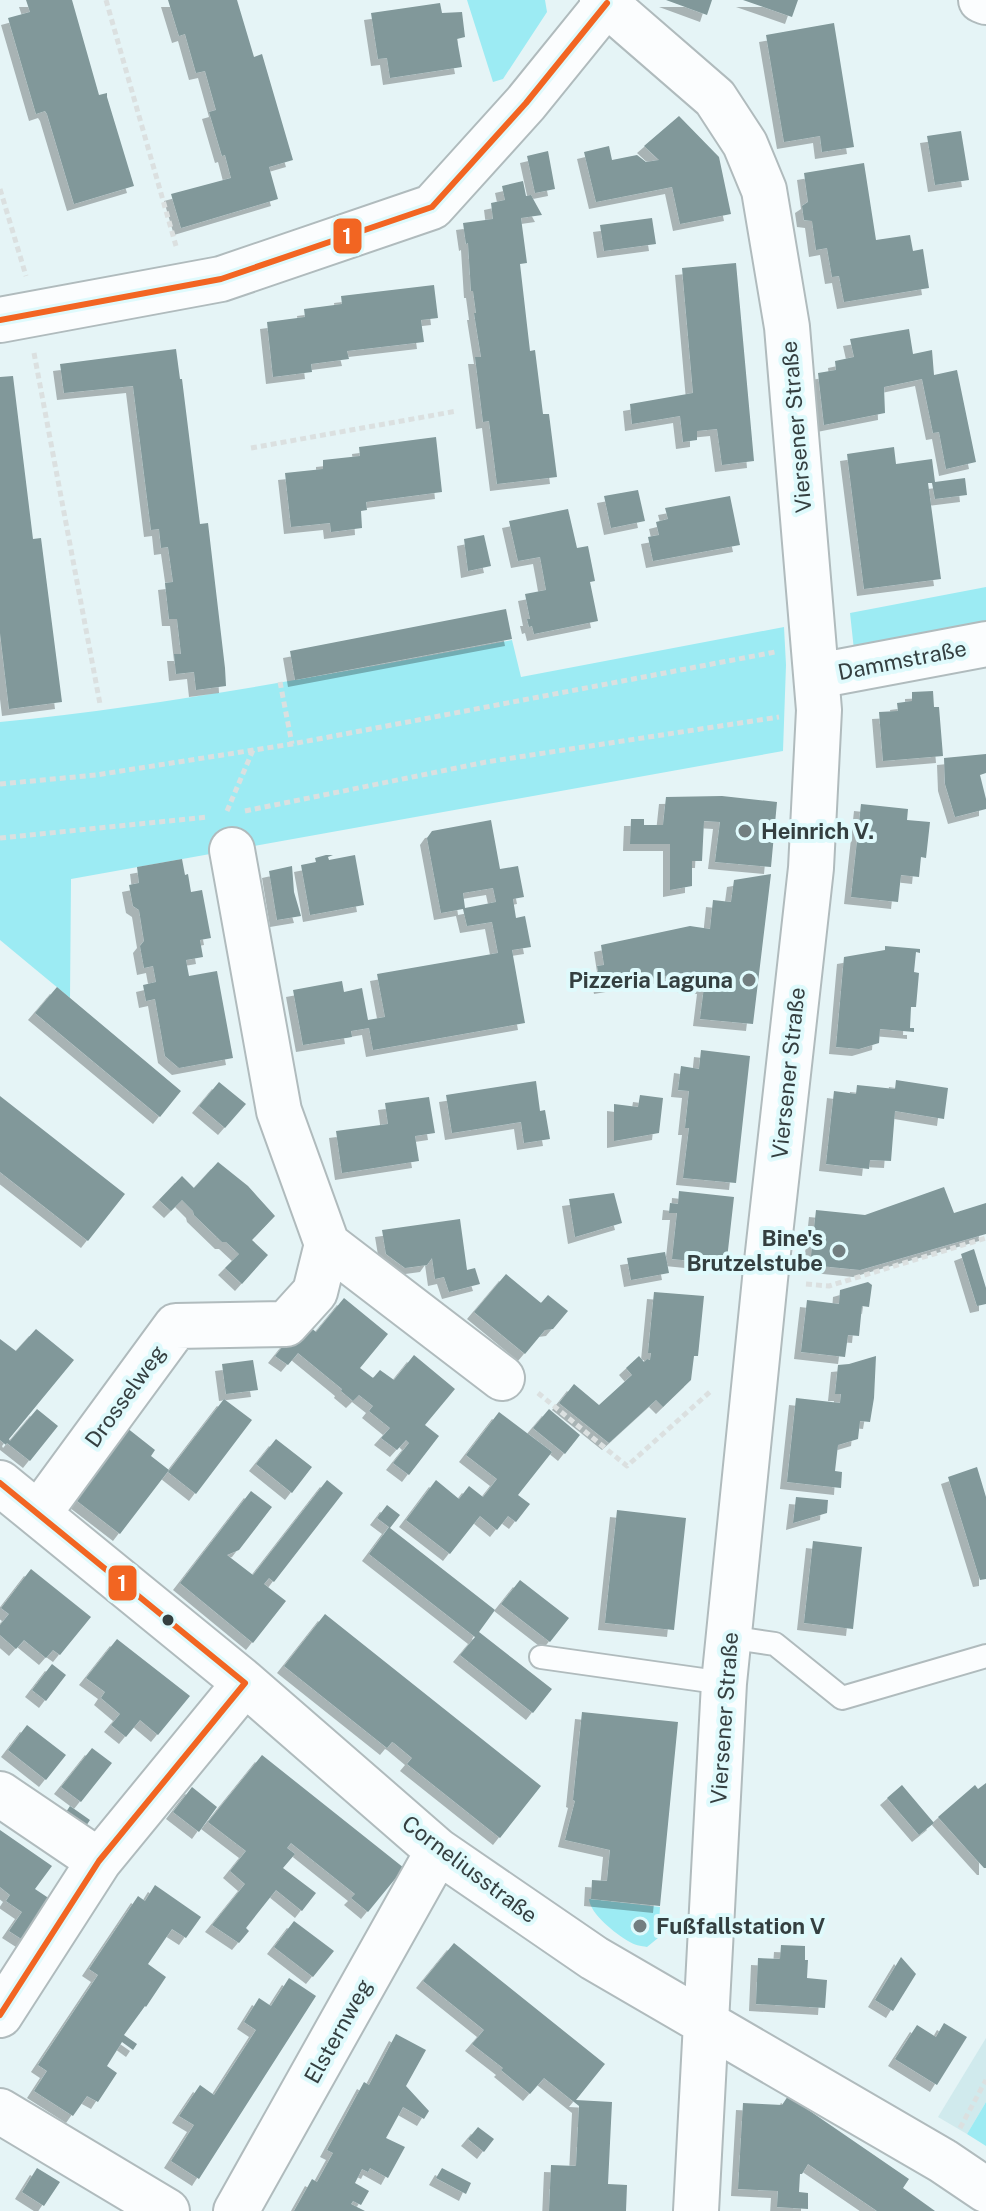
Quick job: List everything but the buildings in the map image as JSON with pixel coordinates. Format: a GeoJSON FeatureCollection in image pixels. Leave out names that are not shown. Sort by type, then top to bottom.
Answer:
{"type":"FeatureCollection","features":[{"type":"Feature","properties":{"kind":"street"},"geometry":{"type":"LineString","coordinates":[[14,317],[221,279],[432,207],[526,103],[604,2]]}},
{"type":"Feature","properties":{"kind":"street","name":"Viersener Straße"},"geometry":{"type":"LineString","coordinates":[[604,2],[715,98],[745,144],[764,190],[787,327],[817,674],[811,868],[724,1683],[696,2211]]}},
{"type":"Feature","properties":{"kind":"street","name":"Dammstraße"},"geometry":{"type":"LineString","coordinates":[[817,674],[986,644]]}},
{"type":"Feature","properties":{"kind":"street"},"geometry":{"type":"LineString","coordinates":[[228,833],[279,1111],[327,1244],[502,1378]]}},
{"type":"Feature","properties":{"kind":"street","name":"Drosselweg"},"geometry":{"type":"LineString","coordinates":[[39,1513],[176,1326],[286,1324],[315,1292],[327,1244]]}},
{"type":"Feature","properties":{"kind":"street","name":"Corneliusstraße"},"geometry":{"type":"LineString","coordinates":[[0,1483],[245,1683],[438,1851],[594,1958],[943,2161],[986,2190]]}},
{"type":"Feature","properties":{"kind":"street"},"geometry":{"type":"LineString","coordinates":[[0,2013],[99,1861],[245,1683]]}},
{"type":"Feature","properties":{"kind":"street"},"geometry":{"type":"LineString","coordinates":[[0,1794],[99,1861]]}},
{"type":"Feature","properties":{"kind":"street","name":"Elsternweg"},"geometry":{"type":"LineString","coordinates":[[236,2211],[438,1851]]}},
{"type":"Feature","properties":{"kind":"street"},"geometry":{"type":"LineString","coordinates":[[0,2111],[167,2211]]}},
{"type":"Feature","properties":{"kind":"lane"},"geometry":{"type":"LineString","coordinates":[[728,1637],[775,1644],[842,1698],[986,1656]]}},
{"type":"Feature","properties":{"kind":"lane"},"geometry":{"type":"LineString","coordinates":[[541,1657],[724,1683]]}},
{"type":"Feature","properties":{"kind":"path"},"geometry":{"type":"LineString","coordinates":[[106,0],[187,285]]}},
{"type":"Feature","properties":{"kind":"path"},"geometry":{"type":"LineString","coordinates":[[0,189],[26,277],[14,317],[100,704]]}},
{"type":"Feature","properties":{"kind":"path"},"geometry":{"type":"LineString","coordinates":[[251,448],[457,411]]}},
{"type":"Feature","properties":{"kind":"path"},"geometry":{"type":"LineString","coordinates":[[0,784],[96,775],[292,744],[780,651],[817,674]]}},
{"type":"Feature","properties":{"kind":"path"},"geometry":{"type":"LineString","coordinates":[[0,838],[228,833],[817,674]]}},
{"type":"Feature","properties":{"kind":"path"},"geometry":{"type":"LineString","coordinates":[[280,682],[292,744]]}},
{"type":"Feature","properties":{"kind":"path"},"geometry":{"type":"LineString","coordinates":[[228,833],[253,750]]}},
{"type":"Feature","properties":{"kind":"path"},"geometry":{"type":"LineString","coordinates":[[765,1279],[829,1286],[986,1238]]}},
{"type":"Feature","properties":{"kind":"path"},"geometry":{"type":"LineString","coordinates":[[502,1378],[523,1380],[627,1466],[715,1387]]}},
{"type":"Feature","properties":{"kind":"path"},"geometry":{"type":"LineString","coordinates":[[943,2161],[986,2080]]}},
{"type":"Feature","properties":{"kind":"shaded area"},"geometry":{"type":"Polygon","coordinates":[[[467,0],[545,0],[547,12],[503,79],[493,82],[467,0]]]}},
{"type":"Feature","properties":{"kind":"shaded area"},"geometry":{"type":"Polygon","coordinates":[[[986,587],[986,625],[854,650],[850,613],[986,587]]]}},
{"type":"Feature","properties":{"kind":"shaded area"},"geometry":{"type":"Polygon","coordinates":[[[784,627],[783,751],[71,879],[70,998],[0,940],[0,722],[193,697],[512,640],[521,677],[784,627]]]}},
{"type":"Feature","properties":{"kind":"shaded area"},"geometry":{"type":"Polygon","coordinates":[[[589,1899],[660,1907],[658,1938],[647,1947],[630,1942],[599,1917],[589,1899]]]}},
{"type":"Feature","properties":{"kind":"shaded area"},"geometry":{"type":"Polygon","coordinates":[[[986,2038],[986,2102],[967,2134],[938,2117],[986,2038]]]}},
{"type":"Feature","properties":{"kind":"shaded area"},"geometry":{"type":"Polygon","coordinates":[[[986,2102],[986,2146],[967,2134],[986,2102]]]}},
{"type":"Feature","properties":{"kind":"transit line","name":"1"},"geometry":{"type":"LineString","coordinates":[[0,320],[221,279],[432,207],[526,103],[607,3]]}},
{"type":"Feature","properties":{"kind":"transit line","name":"1"},"geometry":{"type":"LineString","coordinates":[[0,1483],[245,1683]]}},
{"type":"Feature","properties":{"kind":"transit line","name":"1"},"geometry":{"type":"LineString","coordinates":[[0,2015],[99,1861],[245,1683]]}},
{"type":"Feature","properties":{"kind":"place","name":"Heinrich V."},"geometry":{"type":"Point","coordinates":[745,831]}},
{"type":"Feature","properties":{"kind":"place","name":"Pizzeria Laguna"},"geometry":{"type":"Point","coordinates":[749,980]}},
{"type":"Feature","properties":{"kind":"place","name":"Bine's Brutzelstube"},"geometry":{"type":"Point","coordinates":[839,1251]}},
{"type":"Feature","properties":{"kind":"place","name":"Fußfallstation V"},"geometry":{"type":"Point","coordinates":[640,1926]}}]}
